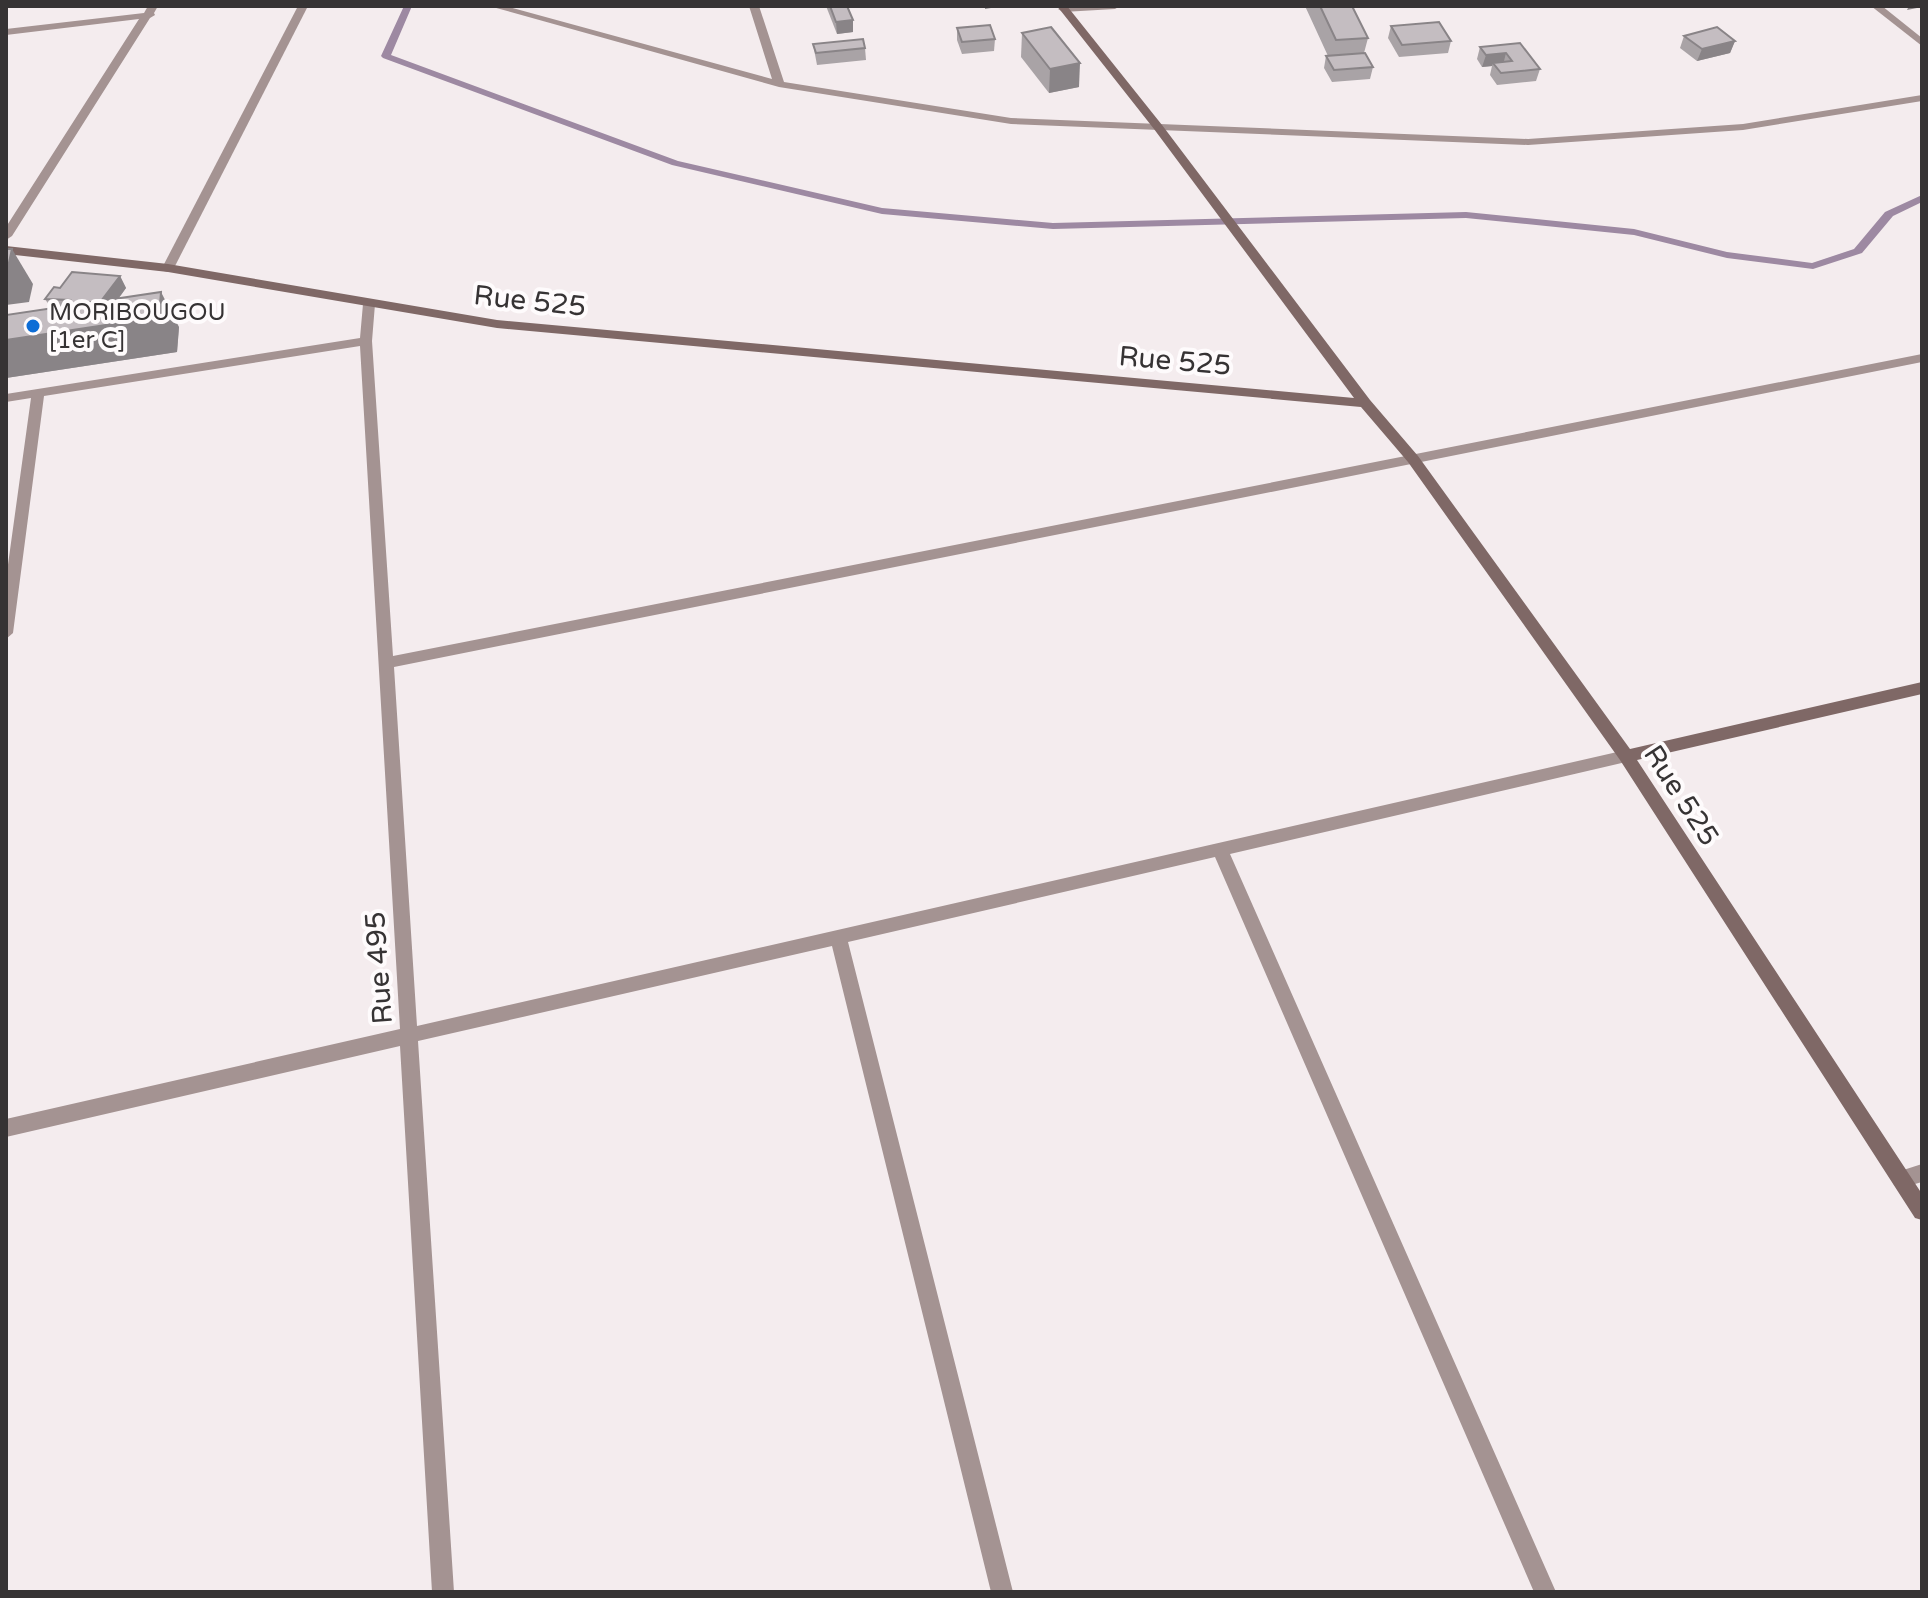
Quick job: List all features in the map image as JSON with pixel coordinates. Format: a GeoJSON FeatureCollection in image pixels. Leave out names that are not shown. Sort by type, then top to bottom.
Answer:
{"type":"FeatureCollection","features":[{"type":"Feature","properties":{"kind":"main road"},"geometry":{"type":"LineString","coordinates":[[1062,8],[1158,127],[1365,403]]}},
{"type":"Feature","properties":{"kind":"main road","name":"Rue 525"},"geometry":{"type":"LineString","coordinates":[[6,250],[168,268],[497,324],[1365,403],[1413,459],[1626,756],[1922,1211]]}},
{"type":"Feature","properties":{"kind":"main road"},"geometry":{"type":"LineString","coordinates":[[1626,756],[1922,688]]}},
{"type":"Feature","properties":{"kind":"street"},"geometry":{"type":"LineString","coordinates":[[136,6],[152,10]]}},
{"type":"Feature","properties":{"kind":"street"},"geometry":{"type":"LineString","coordinates":[[168,268],[303,6]]}},
{"type":"Feature","properties":{"kind":"street"},"geometry":{"type":"LineString","coordinates":[[494,6],[779,84],[1011,121],[1528,142],[1743,127],[1922,98]]}},
{"type":"Feature","properties":{"kind":"street"},"geometry":{"type":"LineString","coordinates":[[754,6],[779,84]]}},
{"type":"Feature","properties":{"kind":"street"},"geometry":{"type":"LineString","coordinates":[[1062,8],[1115,6]]}},
{"type":"Feature","properties":{"kind":"street"},"geometry":{"type":"LineString","coordinates":[[1876,6],[1922,43]]}},
{"type":"Feature","properties":{"kind":"street"},"geometry":{"type":"LineString","coordinates":[[6,32],[152,10]]}},
{"type":"Feature","properties":{"kind":"street"},"geometry":{"type":"LineString","coordinates":[[6,236],[152,10]]}},
{"type":"Feature","properties":{"kind":"street","name":"Rue 495"},"geometry":{"type":"LineString","coordinates":[[369,304],[366,341],[443,1592]]}},
{"type":"Feature","properties":{"kind":"street"},"geometry":{"type":"LineString","coordinates":[[6,398],[366,341]]}},
{"type":"Feature","properties":{"kind":"street"},"geometry":{"type":"LineString","coordinates":[[385,663],[1922,358]]}},
{"type":"Feature","properties":{"kind":"street"},"geometry":{"type":"LineString","coordinates":[[6,633],[38,393]]}},
{"type":"Feature","properties":{"kind":"street"},"geometry":{"type":"LineString","coordinates":[[6,1128],[1626,756]]}},
{"type":"Feature","properties":{"kind":"street"},"geometry":{"type":"LineString","coordinates":[[1220,849],[1545,1592]]}},
{"type":"Feature","properties":{"kind":"street"},"geometry":{"type":"LineString","coordinates":[[838,937],[1002,1592]]}},
{"type":"Feature","properties":{"kind":"street"},"geometry":{"type":"LineString","coordinates":[[1901,1179],[1922,1173]]}},
{"type":"Feature","properties":{"kind":"building"},"geometry":{"type":"Polygon","coordinates":[[[830,6],[847,6],[853,20],[836,22],[830,6]]]}},
{"type":"Feature","properties":{"kind":"building"},"geometry":{"type":"Polygon","coordinates":[[[1320,6],[1352,6],[1368,38],[1336,40],[1320,6]]]}},
{"type":"Feature","properties":{"kind":"building"},"geometry":{"type":"Polygon","coordinates":[[[1439,22],[1451,41],[1402,45],[1391,26],[1439,22]]]}},
{"type":"Feature","properties":{"kind":"building"},"geometry":{"type":"Polygon","coordinates":[[[990,25],[995,39],[962,42],[957,28],[990,25]]]}},
{"type":"Feature","properties":{"kind":"building"},"geometry":{"type":"Polygon","coordinates":[[[1051,27],[1080,63],[1050,69],[1022,33],[1051,27]]]}},
{"type":"Feature","properties":{"kind":"building"},"geometry":{"type":"Polygon","coordinates":[[[1717,27],[1735,41],[1702,49],[1684,36],[1717,27]]]}},
{"type":"Feature","properties":{"kind":"building"},"geometry":{"type":"Polygon","coordinates":[[[863,39],[865,48],[816,53],[813,44],[863,39]]]}},
{"type":"Feature","properties":{"kind":"building"},"geometry":{"type":"Polygon","coordinates":[[[1520,43],[1540,69],[1501,73],[1493,63],[1512,61],[1506,53],[1486,55],[1480,47],[1520,43]]]}},
{"type":"Feature","properties":{"kind":"building"},"geometry":{"type":"Polygon","coordinates":[[[1365,53],[1373,67],[1334,70],[1326,56],[1365,53]]]}},
{"type":"Feature","properties":{"kind":"building"},"geometry":{"type":"Polygon","coordinates":[[[6,249],[12,249],[8,267],[6,267],[6,249]]]}},
{"type":"Feature","properties":{"kind":"building"},"geometry":{"type":"Polygon","coordinates":[[[72,272],[120,276],[101,301],[76,305],[68,304],[70,300],[45,299],[54,287],[60,288],[72,272]]]}},
{"type":"Feature","properties":{"kind":"building"},"geometry":{"type":"Polygon","coordinates":[[[161,292],[159,317],[6,340],[6,315],[161,292]]]}},
{"type":"Feature","properties":{"kind":"waterway"},"geometry":{"type":"LineString","coordinates":[[408,6],[386,56],[675,163],[882,211],[1053,226],[1466,215],[1634,232],[1727,255],[1813,266],[1858,251],[1889,214],[1922,198]]}},
{"type":"Feature","properties":{"kind":"place","name":"MORIBOUGOU [1er C]"},"geometry":{"type":"Point","coordinates":[33,326]}}]}
